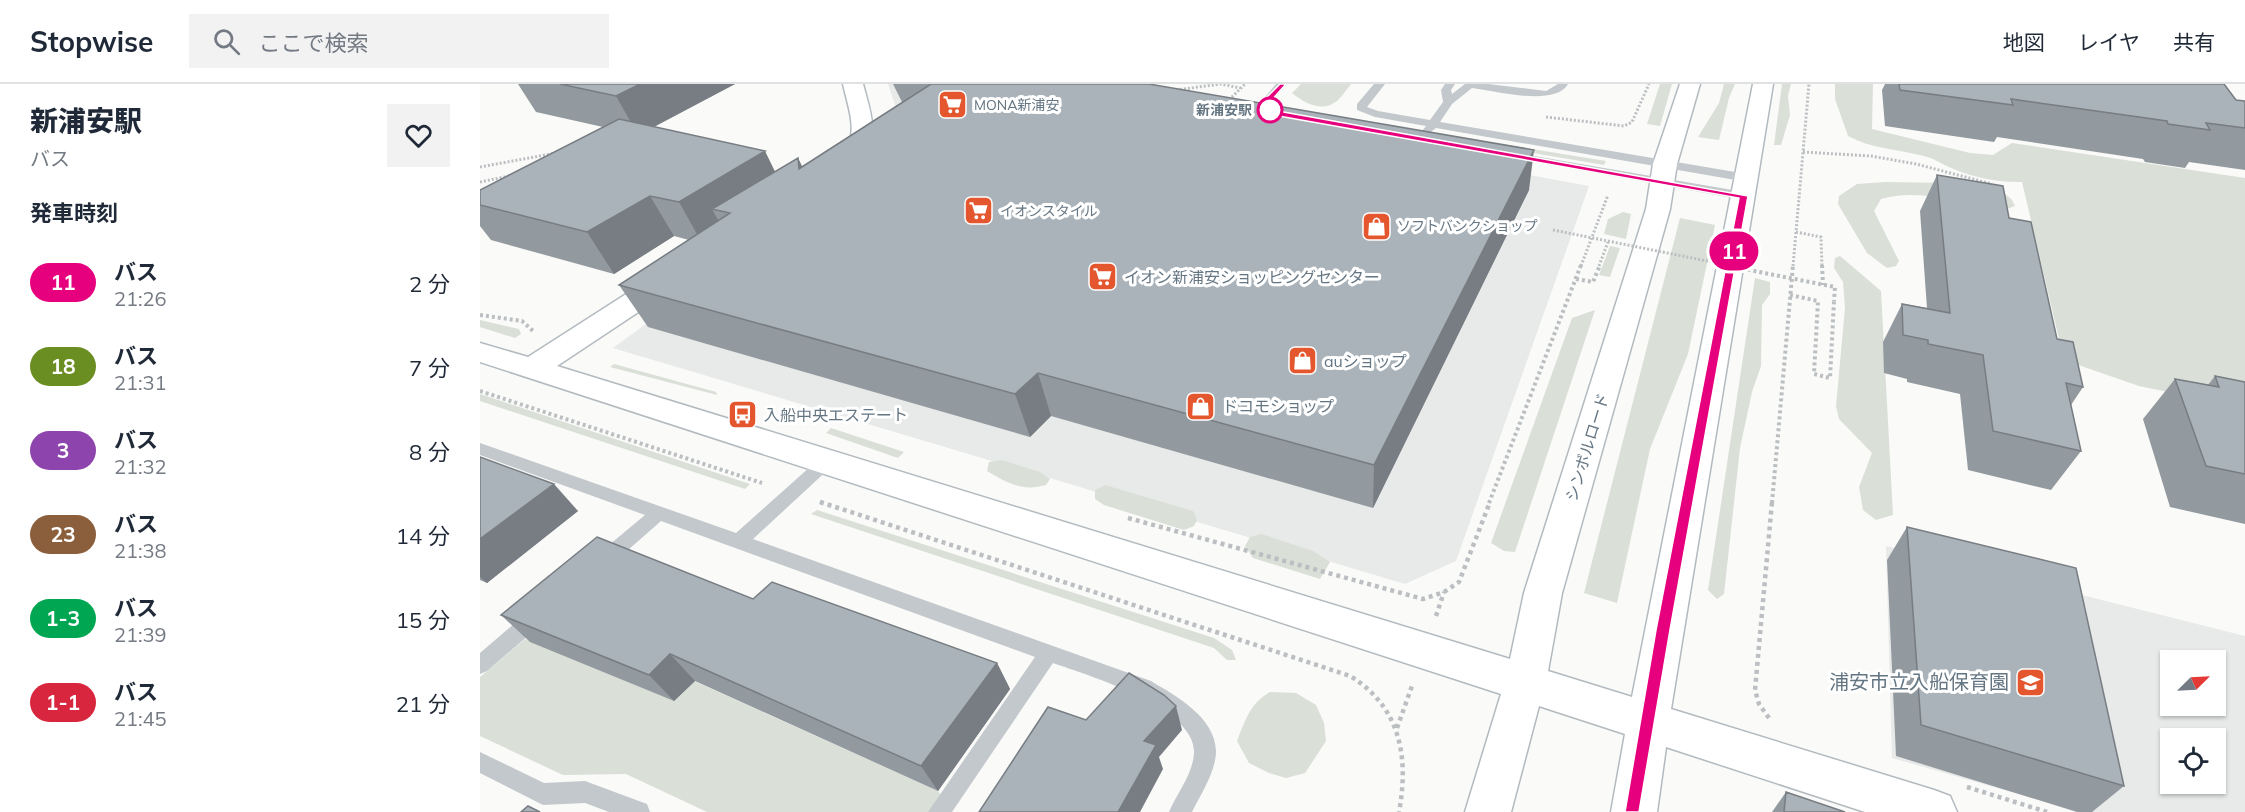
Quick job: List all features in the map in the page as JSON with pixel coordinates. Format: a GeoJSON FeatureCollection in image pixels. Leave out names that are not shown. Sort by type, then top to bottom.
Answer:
{"type":"FeatureCollection","features":[{"type":"Feature","properties":{"kind":"street"},"geometry":{"type":"LineString","coordinates":[[828,176],[847,164],[859,150],[864,138],[853,84]]}},
{"type":"Feature","properties":{"kind":"street","name":"シンボルロード"},"geometry":{"type":"LineString","coordinates":[[1488,812],[1525,683],[1543,593],[1658,209],[1665,173],[1690,84]]}},
{"type":"Feature","properties":{"kind":"street"},"geometry":{"type":"LineString","coordinates":[[1634,812],[1665,618],[1746,187],[1763,84]]}},
{"type":"Feature","properties":{"kind":"street"},"geometry":{"type":"LineString","coordinates":[[536,353],[692,265]]}},
{"type":"Feature","properties":{"kind":"street"},"geometry":{"type":"LineString","coordinates":[[480,352],[536,353],[826,462],[1648,722],[1946,798]]}},
{"type":"Feature","properties":{"kind":"lane"},"geometry":{"type":"LineString","coordinates":[[1282,84],[1267,101],[1268,109],[1276,113],[1298,117]]}},
{"type":"Feature","properties":{"kind":"lane"},"geometry":{"type":"LineString","coordinates":[[1380,84],[1361,108],[1375,114],[1434,123],[1665,173],[1746,187]]}},
{"type":"Feature","properties":{"kind":"lane"},"geometry":{"type":"LineString","coordinates":[[1448,102],[1446,90],[1450,84]]}},
{"type":"Feature","properties":{"kind":"lane"},"geometry":{"type":"LineString","coordinates":[[1433,141],[1422,139],[1448,102],[1470,85],[1546,94],[1560,89],[1563,84]]}},
{"type":"Feature","properties":{"kind":"lane"},"geometry":{"type":"LineString","coordinates":[[1499,153],[1665,173],[1746,187]]}},
{"type":"Feature","properties":{"kind":"lane"},"geometry":{"type":"LineString","coordinates":[[480,449],[1144,687],[1178,707],[1199,734],[1205,751],[1180,812]]}},
{"type":"Feature","properties":{"kind":"lane"},"geometry":{"type":"LineString","coordinates":[[738,542],[826,462]]}},
{"type":"Feature","properties":{"kind":"lane"},"geometry":{"type":"LineString","coordinates":[[588,573],[660,512]]}},
{"type":"Feature","properties":{"kind":"lane"},"geometry":{"type":"LineString","coordinates":[[480,664],[552,604]]}},
{"type":"Feature","properties":{"kind":"lane"},"geometry":{"type":"LineString","coordinates":[[939,812],[1049,653]]}},
{"type":"Feature","properties":{"kind":"lane"},"geometry":{"type":"LineString","coordinates":[[480,762],[543,794],[585,792],[639,812]]}},
{"type":"Feature","properties":{"kind":"path"},"geometry":{"type":"LineString","coordinates":[[1173,90],[1221,84],[1240,89]]}},
{"type":"Feature","properties":{"kind":"path"},"geometry":{"type":"LineString","coordinates":[[1225,107],[1245,84]]}},
{"type":"Feature","properties":{"kind":"path"},"geometry":{"type":"LineString","coordinates":[[1540,116],[1624,126],[1632,122],[1649,84]]}},
{"type":"Feature","properties":{"kind":"path"},"geometry":{"type":"LineString","coordinates":[[1774,724],[1759,704],[1755,690],[1809,84]]}},
{"type":"Feature","properties":{"kind":"path"},"geometry":{"type":"LineString","coordinates":[[480,167],[558,152]]}},
{"type":"Feature","properties":{"kind":"path"},"geometry":{"type":"LineString","coordinates":[[1803,152],[1871,156],[1916,164],[1956,177],[1992,184]]}},
{"type":"Feature","properties":{"kind":"path"},"geometry":{"type":"LineString","coordinates":[[547,161],[549,154]]}},
{"type":"Feature","properties":{"kind":"path"},"geometry":{"type":"LineString","coordinates":[[480,182],[513,175]]}},
{"type":"Feature","properties":{"kind":"path"},"geometry":{"type":"LineString","coordinates":[[1119,516],[1423,598],[1444,592],[1459,582],[1609,192]]}},
{"type":"Feature","properties":{"kind":"path"},"geometry":{"type":"LineString","coordinates":[[1552,230],[1834,287],[1830,378],[1814,374],[1818,301],[1790,295]]}},
{"type":"Feature","properties":{"kind":"path"},"geometry":{"type":"LineString","coordinates":[[1796,232],[1821,237],[1823,285]]}},
{"type":"Feature","properties":{"kind":"path"},"geometry":{"type":"LineString","coordinates":[[1576,279],[1593,282],[1608,242]]}},
{"type":"Feature","properties":{"kind":"path"},"geometry":{"type":"LineString","coordinates":[[480,315],[522,321],[536,353]]}},
{"type":"Feature","properties":{"kind":"path"},"geometry":{"type":"LineString","coordinates":[[480,391],[1327,667],[1354,678],[1378,702],[1397,728],[1403,751],[1406,783],[1399,812]]}},
{"type":"Feature","properties":{"kind":"path"},"geometry":{"type":"LineString","coordinates":[[1946,798],[2046,812]]}},
{"type":"Feature","properties":{"kind":"shaded area","name":"イオン新浦安ショッピングセンター"},"geometry":{"type":"Polygon","coordinates":[[[888,84],[1151,84],[1167,108],[1589,186],[1456,561],[1405,584],[613,348],[887,147],[903,129],[888,84]]]}},
{"type":"Feature","properties":{"kind":"shaded area"},"geometry":{"type":"Polygon","coordinates":[[[1301,84],[1351,84],[1337,101],[1329,106],[1317,106],[1301,100],[1292,93],[1301,84]]]}},
{"type":"Feature","properties":{"kind":"shaded area"},"geometry":{"type":"Polygon","coordinates":[[[1660,84],[1672,84],[1660,126],[1647,124],[1660,84]]]}},
{"type":"Feature","properties":{"kind":"shaded area"},"geometry":{"type":"Polygon","coordinates":[[[1724,84],[1735,84],[1729,98],[1719,140],[1698,137],[1719,103],[1724,84]]]}},
{"type":"Feature","properties":{"kind":"shaded area"},"geometry":{"type":"Polygon","coordinates":[[[1782,84],[1791,84],[1788,96],[1790,115],[1781,145],[1774,145],[1782,84]]]}},
{"type":"Feature","properties":{"kind":"shaded area"},"geometry":{"type":"Polygon","coordinates":[[[1835,84],[1873,84],[1872,129],[1970,153],[1993,155],[2012,143],[2245,178],[2245,408],[2139,386],[2064,360],[2022,182],[1975,176],[1957,171],[1927,157],[1875,146],[1848,136],[1835,99],[1835,84]]]}},
{"type":"Feature","properties":{"kind":"shaded area"},"geometry":{"type":"Polygon","coordinates":[[[1457,137],[1606,161],[1604,165],[1455,140],[1457,137]]]}},
{"type":"Feature","properties":{"kind":"shaded area"},"geometry":{"type":"Polygon","coordinates":[[[1953,183],[2004,193],[2015,206],[2007,209],[1923,195],[1881,199],[1874,211],[1899,261],[1896,266],[1887,268],[1867,253],[1838,204],[1839,196],[1857,184],[1953,183]]]}},
{"type":"Feature","properties":{"kind":"shaded area"},"geometry":{"type":"Polygon","coordinates":[[[1623,212],[1631,214],[1626,239],[1604,234],[1608,219],[1623,212]]]}},
{"type":"Feature","properties":{"kind":"shaded area"},"geometry":{"type":"Polygon","coordinates":[[[1680,218],[1715,225],[1688,354],[1650,449],[1617,603],[1584,593],[1680,218]]]}},
{"type":"Feature","properties":{"kind":"shaded area"},"geometry":{"type":"Polygon","coordinates":[[[1610,246],[1620,248],[1610,277],[1599,275],[1610,246]]]}},
{"type":"Feature","properties":{"kind":"shaded area"},"geometry":{"type":"Polygon","coordinates":[[[1840,256],[1881,291],[1893,515],[1876,520],[1863,510],[1859,487],[1872,453],[1839,419],[1836,406],[1845,308],[1843,282],[1834,268],[1835,258],[1840,256]]]}},
{"type":"Feature","properties":{"kind":"shaded area"},"geometry":{"type":"Polygon","coordinates":[[[1755,278],[1770,282],[1770,294],[1762,305],[1761,366],[1752,392],[1740,448],[1724,594],[1717,599],[1708,590],[1755,278]]]}},
{"type":"Feature","properties":{"kind":"shaded area"},"geometry":{"type":"Polygon","coordinates":[[[1595,310],[1515,552],[1504,551],[1491,543],[1572,318],[1595,310]]]}},
{"type":"Feature","properties":{"kind":"shaded area"},"geometry":{"type":"Polygon","coordinates":[[[480,320],[519,329],[521,334],[515,338],[480,327],[480,320]]]}},
{"type":"Feature","properties":{"kind":"shaded area"},"geometry":{"type":"Polygon","coordinates":[[[614,364],[716,392],[717,395],[610,367],[614,364]]]}},
{"type":"Feature","properties":{"kind":"shaded area"},"geometry":{"type":"Polygon","coordinates":[[[480,394],[750,484],[745,489],[480,401],[480,394]]]}},
{"type":"Feature","properties":{"kind":"shaded area"},"geometry":{"type":"Polygon","coordinates":[[[831,428],[904,452],[898,458],[826,433],[831,428]]]}},
{"type":"Feature","properties":{"kind":"shaded area"},"geometry":{"type":"Polygon","coordinates":[[[1002,460],[1040,472],[1050,479],[1046,485],[1037,487],[1022,487],[1009,483],[987,471],[989,462],[1002,460]]]}},
{"type":"Feature","properties":{"kind":"shaded area"},"geometry":{"type":"Polygon","coordinates":[[[1105,485],[1193,511],[1197,520],[1194,526],[1184,530],[1104,505],[1095,499],[1095,490],[1105,485]]]}},
{"type":"Feature","properties":{"kind":"shaded area"},"geometry":{"type":"Polygon","coordinates":[[[817,510],[1214,638],[1232,650],[1236,660],[1227,660],[1214,648],[811,514],[817,510]]]}},
{"type":"Feature","properties":{"kind":"shaded area"},"geometry":{"type":"Polygon","coordinates":[[[1261,534],[1313,551],[1330,562],[1320,579],[1253,558],[1245,546],[1250,537],[1261,534]]]}},
{"type":"Feature","properties":{"kind":"shaded area","name":"浦安市立入船保育園"},"geometry":{"type":"Polygon","coordinates":[[[1886,546],[2245,636],[2245,812],[2081,812],[1892,758],[1886,546]]]}},
{"type":"Feature","properties":{"kind":"shaded area"},"geometry":{"type":"Polygon","coordinates":[[[525,639],[674,701],[694,681],[938,791],[941,795],[929,812],[707,812],[626,774],[563,775],[480,736],[480,677],[525,639]]]}},
{"type":"Feature","properties":{"kind":"shaded area"},"geometry":{"type":"Polygon","coordinates":[[[1270,692],[1296,693],[1316,705],[1324,723],[1326,741],[1305,773],[1286,778],[1269,773],[1249,763],[1237,741],[1253,707],[1270,692]]]}},
{"type":"Feature","properties":{"kind":"building"},"geometry":{"type":"Polygon","coordinates":[[[560,84],[640,84],[616,96],[560,84]]]}},
{"type":"Feature","properties":{"kind":"building","name":"イオン新浦安ショッピングセンター"},"geometry":{"type":"Polygon","coordinates":[[[931,84],[1149,84],[1534,150],[1374,465],[1038,373],[1015,394],[619,285],[730,213],[712,209],[798,158],[799,169],[931,84]]]}},
{"type":"Feature","properties":{"kind":"building"},"geometry":{"type":"Polygon","coordinates":[[[1899,84],[2224,84],[2236,100],[2245,101],[2245,128],[2206,123],[2210,130],[2168,124],[2167,121],[2011,99],[2013,105],[1900,90],[1899,84]]]}},
{"type":"Feature","properties":{"kind":"building"},"geometry":{"type":"Polygon","coordinates":[[[619,119],[765,151],[679,202],[650,196],[587,232],[480,205],[480,190],[619,119]]]}},
{"type":"Feature","properties":{"kind":"building"},"geometry":{"type":"Polygon","coordinates":[[[1937,175],[2003,186],[2009,218],[2031,222],[2057,339],[2073,342],[2083,387],[2066,383],[2081,451],[1993,431],[1983,355],[1928,344],[1928,340],[1903,335],[1902,304],[1950,313],[1937,175]]]}},
{"type":"Feature","properties":{"kind":"building"},"geometry":{"type":"Polygon","coordinates":[[[2215,376],[2245,382],[2245,474],[2206,466],[2175,379],[2219,387],[2215,376]]]}},
{"type":"Feature","properties":{"kind":"building"},"geometry":{"type":"Polygon","coordinates":[[[480,457],[554,484],[480,539],[480,457]]]}},
{"type":"Feature","properties":{"kind":"building"},"geometry":{"type":"Polygon","coordinates":[[[1907,527],[2076,568],[2124,786],[1921,725],[1907,527]]]}},
{"type":"Feature","properties":{"kind":"building"},"geometry":{"type":"Polygon","coordinates":[[[597,537],[753,599],[772,582],[997,663],[921,766],[670,654],[649,675],[501,615],[597,537]]]}},
{"type":"Feature","properties":{"kind":"building"},"geometry":{"type":"Polygon","coordinates":[[[1129,673],[1164,695],[1176,706],[1144,741],[1156,745],[1118,812],[979,812],[1048,707],[1086,720],[1129,673]]]}},
{"type":"Feature","properties":{"kind":"building"},"geometry":{"type":"Polygon","coordinates":[[[1786,792],[1845,812],[1784,812],[1786,792]]]}},
{"type":"Feature","properties":{"kind":"building"},"geometry":{"type":"Polygon","coordinates":[[[528,806],[540,812],[521,812],[528,806]]]}},
{"type":"Feature","properties":{"kind":"bus line","name":"11"},"geometry":{"type":"LineString","coordinates":[[1282,84],[1267,101],[1268,109],[1276,113],[1744,196],[1663,630],[1634,812]]}},
{"type":"Feature","properties":{"kind":"place","name":"MONA新浦安"},"geometry":{"type":"Point","coordinates":[953,105]}},
{"type":"Feature","properties":{"kind":"place","name":"新浦安駅"},"geometry":{"type":"Point","coordinates":[1270,110]}},
{"type":"Feature","properties":{"kind":"place","name":"イオンスタイル"},"geometry":{"type":"Point","coordinates":[979,211]}},
{"type":"Feature","properties":{"kind":"place","name":"ソフトバンクショップ"},"geometry":{"type":"Point","coordinates":[1376,226]}},
{"type":"Feature","properties":{"kind":"place","name":"イオン新浦安ショッピングセンター"},"geometry":{"type":"Point","coordinates":[1103,277]}},
{"type":"Feature","properties":{"kind":"place","name":"auショップ"},"geometry":{"type":"Point","coordinates":[1303,361]}},
{"type":"Feature","properties":{"kind":"place","name":"ドコモショップ"},"geometry":{"type":"Point","coordinates":[1201,406]}},
{"type":"Feature","properties":{"kind":"place","name":"入船中央エステート"},"geometry":{"type":"Point","coordinates":[743,415]}},
{"type":"Feature","properties":{"kind":"place","name":"浦安市立入船保育園"},"geometry":{"type":"Point","coordinates":[2030,682]}}]}
